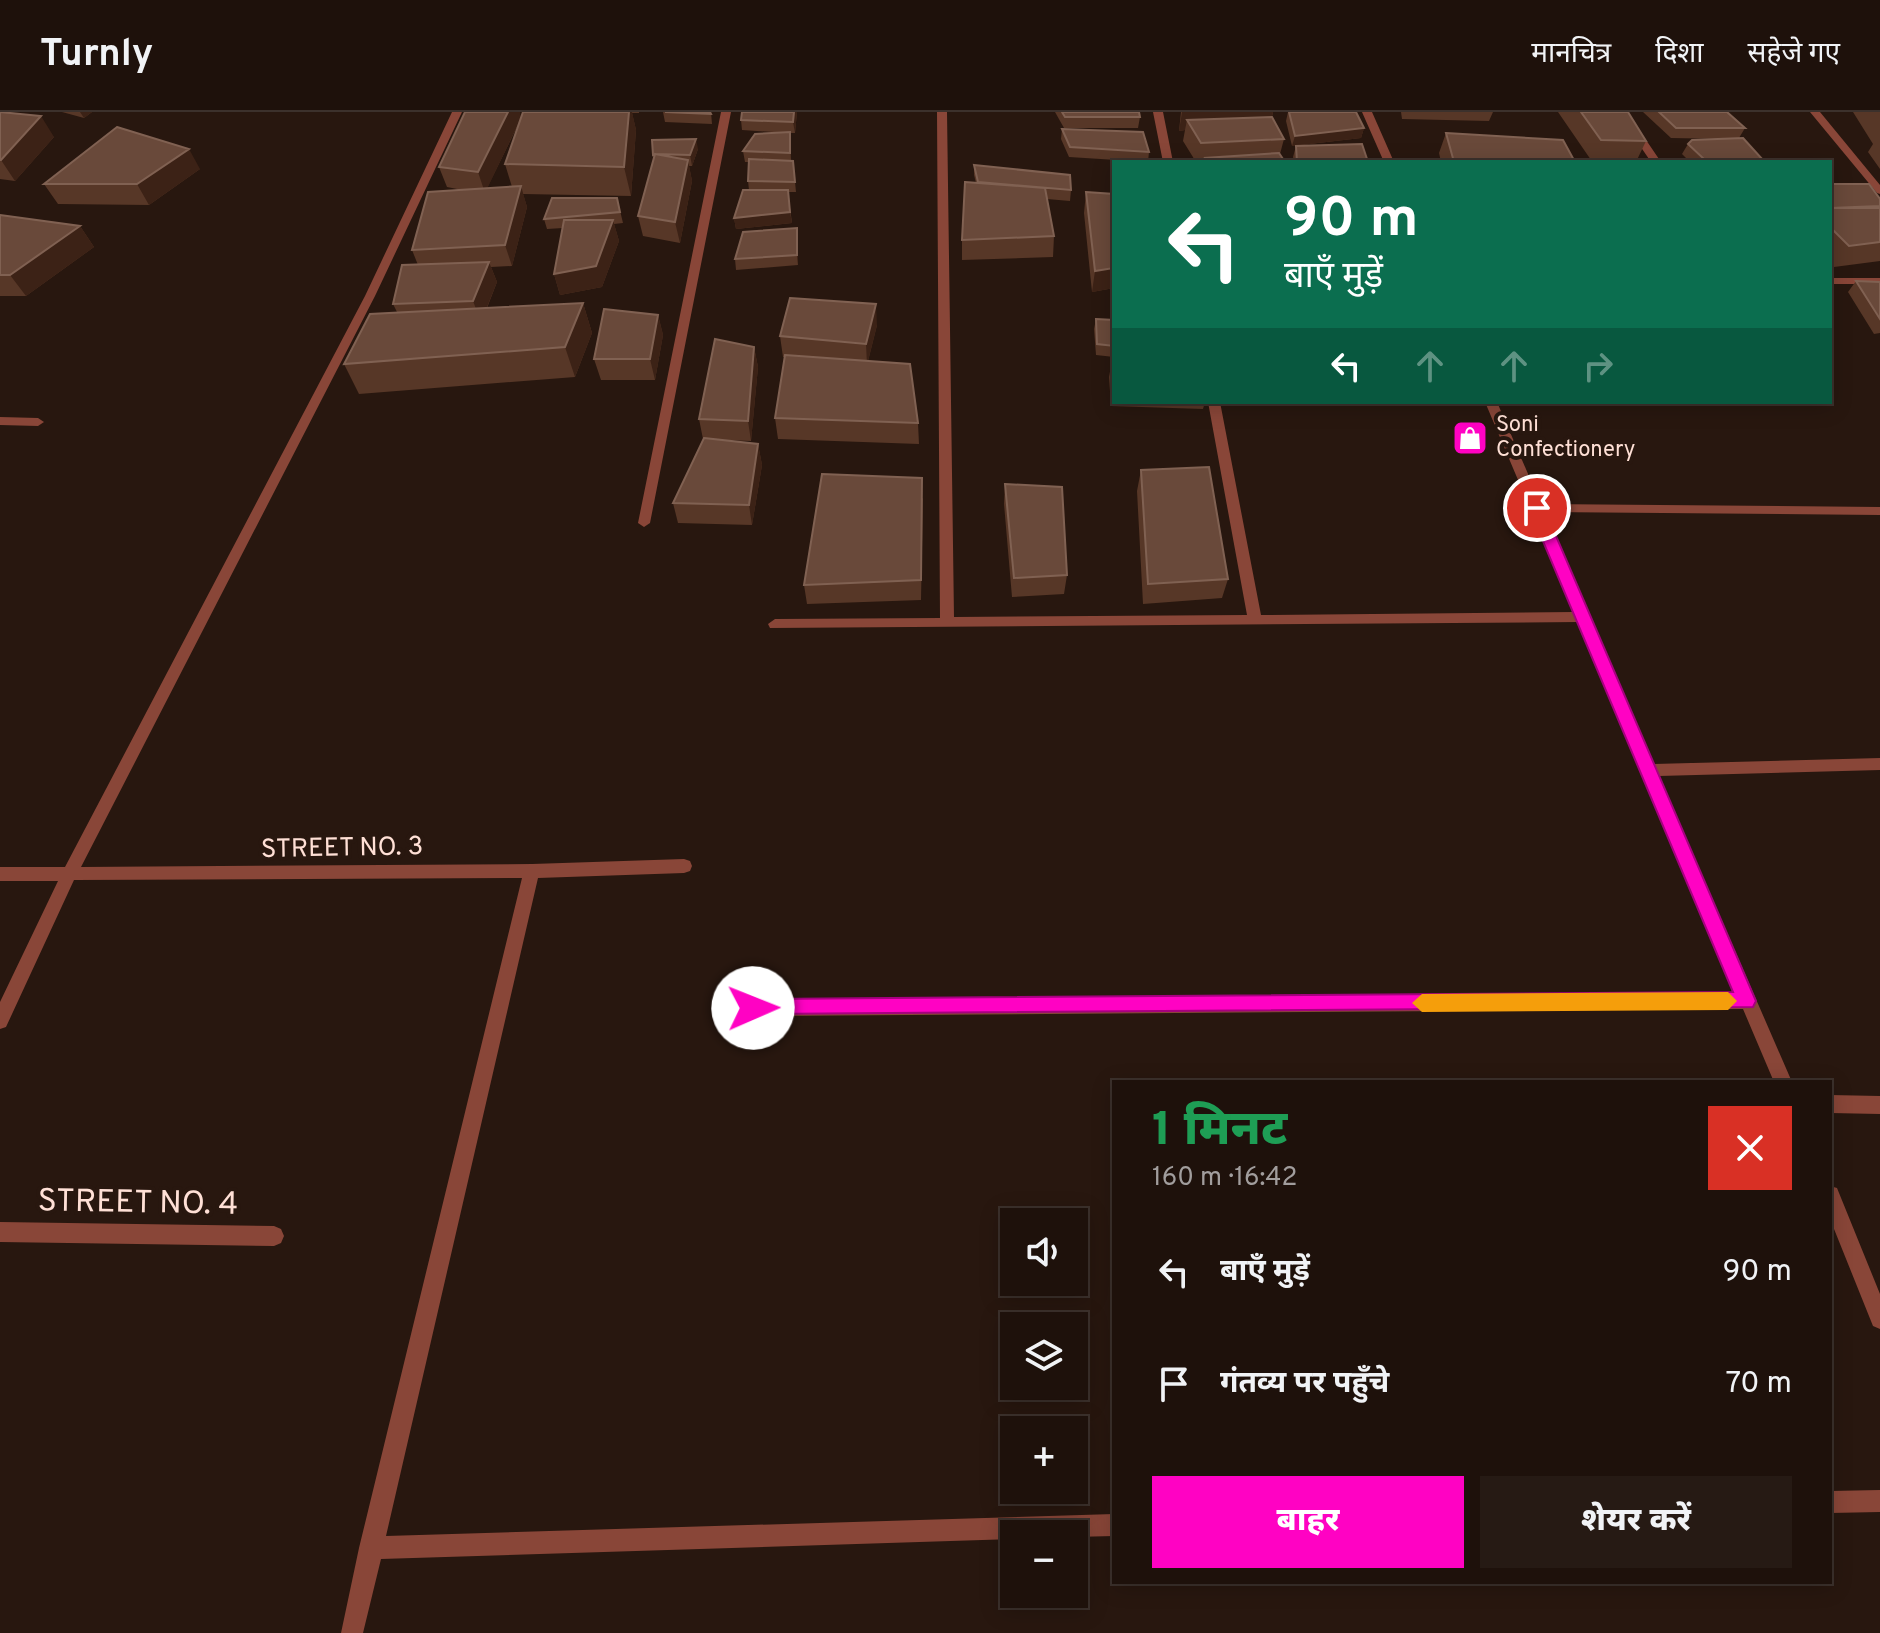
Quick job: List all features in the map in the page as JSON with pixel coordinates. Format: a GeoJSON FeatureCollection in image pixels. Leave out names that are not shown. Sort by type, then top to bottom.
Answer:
{"type":"FeatureCollection","features":[{"type":"Feature","properties":{"kind":"street"},"geometry":{"type":"LineString","coordinates":[[0,1021],[68,876],[370,296],[457,112]]}},
{"type":"Feature","properties":{"kind":"street"},"geometry":{"type":"LineString","coordinates":[[644,523],[726,112]]}},
{"type":"Feature","properties":{"kind":"street"},"geometry":{"type":"LineString","coordinates":[[942,112],[947,620]]}},
{"type":"Feature","properties":{"kind":"street"},"geometry":{"type":"LineString","coordinates":[[1158,112],[1168,160]]}},
{"type":"Feature","properties":{"kind":"street"},"geometry":{"type":"LineString","coordinates":[[1367,112],[1388,160]]}},
{"type":"Feature","properties":{"kind":"street"},"geometry":{"type":"LineString","coordinates":[[1622,112],[1655,160]]}},
{"type":"Feature","properties":{"kind":"street"},"geometry":{"type":"LineString","coordinates":[[1815,112],[1880,191]]}},
{"type":"Feature","properties":{"kind":"street"},"geometry":{"type":"LineString","coordinates":[[1832,281],[1880,281]]}},
{"type":"Feature","properties":{"kind":"street"},"geometry":{"type":"LineString","coordinates":[[1214,404],[1255,619]]}},
{"type":"Feature","properties":{"kind":"street"},"geometry":{"type":"LineString","coordinates":[[1492,404],[1782,1080]]}},
{"type":"Feature","properties":{"kind":"street"},"geometry":{"type":"LineString","coordinates":[[0,421],[38,422]]}},
{"type":"Feature","properties":{"kind":"street"},"geometry":{"type":"LineString","coordinates":[[1537,508],[1880,511]]}},
{"type":"Feature","properties":{"kind":"street"},"geometry":{"type":"LineString","coordinates":[[775,624],[947,620],[1583,617]]}},
{"type":"Feature","properties":{"kind":"street"},"geometry":{"type":"LineString","coordinates":[[1649,770],[1880,764]]}},
{"type":"Feature","properties":{"kind":"street","name":"STREET NO. 3"},"geometry":{"type":"LineString","coordinates":[[0,874],[532,871],[684,866]]}},
{"type":"Feature","properties":{"kind":"street"},"geometry":{"type":"LineString","coordinates":[[352,1633],[532,871]]}},
{"type":"Feature","properties":{"kind":"street"},"geometry":{"type":"LineString","coordinates":[[753,1008],[1746,1001]]}},
{"type":"Feature","properties":{"kind":"street"},"geometry":{"type":"LineString","coordinates":[[1832,1104],[1880,1105]]}},
{"type":"Feature","properties":{"kind":"street"},"geometry":{"type":"LineString","coordinates":[[1832,1200],[1880,1319]]}},
{"type":"Feature","properties":{"kind":"street","name":"STREET NO. 4"},"geometry":{"type":"LineString","coordinates":[[0,1232],[274,1236]]}},
{"type":"Feature","properties":{"kind":"street"},"geometry":{"type":"LineString","coordinates":[[1832,1502],[1880,1501]]}},
{"type":"Feature","properties":{"kind":"street"},"geometry":{"type":"LineString","coordinates":[[370,1548],[1112,1525]]}},
{"type":"Feature","properties":{"kind":"building"},"geometry":{"type":"Polygon","coordinates":[[[0,112],[41,116],[1,160],[0,160],[0,112]]]}},
{"type":"Feature","properties":{"kind":"building"},"geometry":{"type":"Polygon","coordinates":[[[465,112],[508,112],[478,172],[439,167],[465,112]]]}},
{"type":"Feature","properties":{"kind":"building"},"geometry":{"type":"Polygon","coordinates":[[[523,112],[629,112],[624,167],[505,164],[523,112]]]}},
{"type":"Feature","properties":{"kind":"building"},"geometry":{"type":"Polygon","coordinates":[[[665,112],[710,112],[711,114],[665,112]]]}},
{"type":"Feature","properties":{"kind":"building"},"geometry":{"type":"Polygon","coordinates":[[[742,112],[794,112],[793,122],[741,120],[742,112]]]}},
{"type":"Feature","properties":{"kind":"building"},"geometry":{"type":"Polygon","coordinates":[[[1062,112],[1139,112],[1140,117],[1065,117],[1062,112]]]}},
{"type":"Feature","properties":{"kind":"building"},"geometry":{"type":"Polygon","coordinates":[[[1289,112],[1356,112],[1364,128],[1295,136],[1289,112]]]}},
{"type":"Feature","properties":{"kind":"building"},"geometry":{"type":"Polygon","coordinates":[[[1581,112],[1628,112],[1646,141],[1601,140],[1581,112]]]}},
{"type":"Feature","properties":{"kind":"building"},"geometry":{"type":"Polygon","coordinates":[[[1659,112],[1727,112],[1745,128],[1676,128],[1659,112]]]}},
{"type":"Feature","properties":{"kind":"building"},"geometry":{"type":"Polygon","coordinates":[[[1272,117],[1284,139],[1201,143],[1187,120],[1272,117]]]}},
{"type":"Feature","properties":{"kind":"building"},"geometry":{"type":"Polygon","coordinates":[[[117,127],[189,149],[137,184],[44,184],[117,127]]]}},
{"type":"Feature","properties":{"kind":"building"},"geometry":{"type":"Polygon","coordinates":[[[1062,129],[1143,132],[1149,152],[1070,147],[1062,129]]]}},
{"type":"Feature","properties":{"kind":"building"},"geometry":{"type":"Polygon","coordinates":[[[790,132],[790,153],[743,151],[755,134],[790,132]]]}},
{"type":"Feature","properties":{"kind":"building"},"geometry":{"type":"Polygon","coordinates":[[[1446,133],[1563,140],[1574,160],[1453,160],[1446,133]]]}},
{"type":"Feature","properties":{"kind":"building"},"geometry":{"type":"Polygon","coordinates":[[[1743,138],[1763,160],[1705,160],[1688,144],[1692,140],[1743,138]]]}},
{"type":"Feature","properties":{"kind":"building"},"geometry":{"type":"Polygon","coordinates":[[[696,139],[690,155],[653,155],[652,140],[696,139]]]}},
{"type":"Feature","properties":{"kind":"building"},"geometry":{"type":"Polygon","coordinates":[[[1362,144],[1367,160],[1297,160],[1296,146],[1362,144]]]}},
{"type":"Feature","properties":{"kind":"building"},"geometry":{"type":"Polygon","coordinates":[[[1279,153],[1284,160],[1206,160],[1279,153]]]}},
{"type":"Feature","properties":{"kind":"building"},"geometry":{"type":"Polygon","coordinates":[[[655,154],[688,160],[675,222],[638,216],[655,154]]]}},
{"type":"Feature","properties":{"kind":"building"},"geometry":{"type":"Polygon","coordinates":[[[749,159],[793,161],[795,182],[748,181],[749,159]]]}},
{"type":"Feature","properties":{"kind":"building"},"geometry":{"type":"Polygon","coordinates":[[[974,165],[1070,175],[1071,190],[978,182],[974,165]]]}},
{"type":"Feature","properties":{"kind":"building"},"geometry":{"type":"Polygon","coordinates":[[[965,182],[1045,188],[1054,236],[962,240],[965,182]]]}},
{"type":"Feature","properties":{"kind":"building"},"geometry":{"type":"Polygon","coordinates":[[[1832,184],[1869,184],[1880,199],[1880,206],[1832,208],[1832,184]]]}},
{"type":"Feature","properties":{"kind":"building"},"geometry":{"type":"Polygon","coordinates":[[[521,186],[505,245],[412,250],[428,192],[521,186]]]}},
{"type":"Feature","properties":{"kind":"building"},"geometry":{"type":"Polygon","coordinates":[[[743,190],[788,190],[790,212],[734,218],[743,190]]]}},
{"type":"Feature","properties":{"kind":"building"},"geometry":{"type":"Polygon","coordinates":[[[1086,192],[1112,194],[1112,268],[1095,271],[1086,192]]]}},
{"type":"Feature","properties":{"kind":"building"},"geometry":{"type":"Polygon","coordinates":[[[552,198],[617,198],[620,212],[544,219],[552,198]]]}},
{"type":"Feature","properties":{"kind":"building"},"geometry":{"type":"Polygon","coordinates":[[[1832,208],[1880,208],[1880,242],[1849,246],[1832,229],[1832,208]]]}},
{"type":"Feature","properties":{"kind":"building"},"geometry":{"type":"Polygon","coordinates":[[[0,215],[80,226],[10,275],[0,275],[0,215]]]}},
{"type":"Feature","properties":{"kind":"building"},"geometry":{"type":"Polygon","coordinates":[[[564,220],[613,220],[596,266],[554,274],[564,220]]]}},
{"type":"Feature","properties":{"kind":"building"},"geometry":{"type":"Polygon","coordinates":[[[797,228],[797,255],[735,259],[743,232],[797,228]]]}},
{"type":"Feature","properties":{"kind":"building"},"geometry":{"type":"Polygon","coordinates":[[[489,262],[473,301],[393,304],[402,265],[489,262]]]}},
{"type":"Feature","properties":{"kind":"building"},"geometry":{"type":"Polygon","coordinates":[[[1856,281],[1880,282],[1880,319],[1856,281]]]}},
{"type":"Feature","properties":{"kind":"building"},"geometry":{"type":"Polygon","coordinates":[[[790,298],[876,304],[866,344],[780,336],[790,298]]]}},
{"type":"Feature","properties":{"kind":"building"},"geometry":{"type":"Polygon","coordinates":[[[583,303],[565,347],[344,364],[370,314],[583,303]]]}},
{"type":"Feature","properties":{"kind":"building"},"geometry":{"type":"Polygon","coordinates":[[[604,309],[658,315],[650,359],[594,359],[604,309]]]}},
{"type":"Feature","properties":{"kind":"building"},"geometry":{"type":"Polygon","coordinates":[[[1096,319],[1112,320],[1112,346],[1097,344],[1096,319]]]}},
{"type":"Feature","properties":{"kind":"building"},"geometry":{"type":"Polygon","coordinates":[[[715,339],[754,347],[748,421],[699,419],[715,339]]]}},
{"type":"Feature","properties":{"kind":"building"},"geometry":{"type":"Polygon","coordinates":[[[785,355],[910,364],[918,423],[775,418],[785,355]]]}},
{"type":"Feature","properties":{"kind":"building"},"geometry":{"type":"Polygon","coordinates":[[[704,438],[758,444],[749,505],[673,503],[704,438]]]}},
{"type":"Feature","properties":{"kind":"building"},"geometry":{"type":"Polygon","coordinates":[[[1209,467],[1228,579],[1148,584],[1141,470],[1209,467]]]}},
{"type":"Feature","properties":{"kind":"building"},"geometry":{"type":"Polygon","coordinates":[[[822,474],[922,478],[921,580],[804,585],[822,474]]]}},
{"type":"Feature","properties":{"kind":"building"},"geometry":{"type":"Polygon","coordinates":[[[1005,484],[1062,487],[1067,575],[1014,578],[1005,484]]]}},
{"type":"Feature","properties":{"kind":"slow traffic"},"geometry":{"type":"LineString","coordinates":[[1422,1003],[1728,1001]]}},
{"type":"Feature","properties":{"kind":"place","name":"Soni Confectionery"},"geometry":{"type":"Point","coordinates":[1470,438]}},
{"type":"Feature","properties":{"kind":"route"},"geometry":{"type":"LineString","coordinates":[[753,1008],[1746,1001],[1537,508]]}}]}
